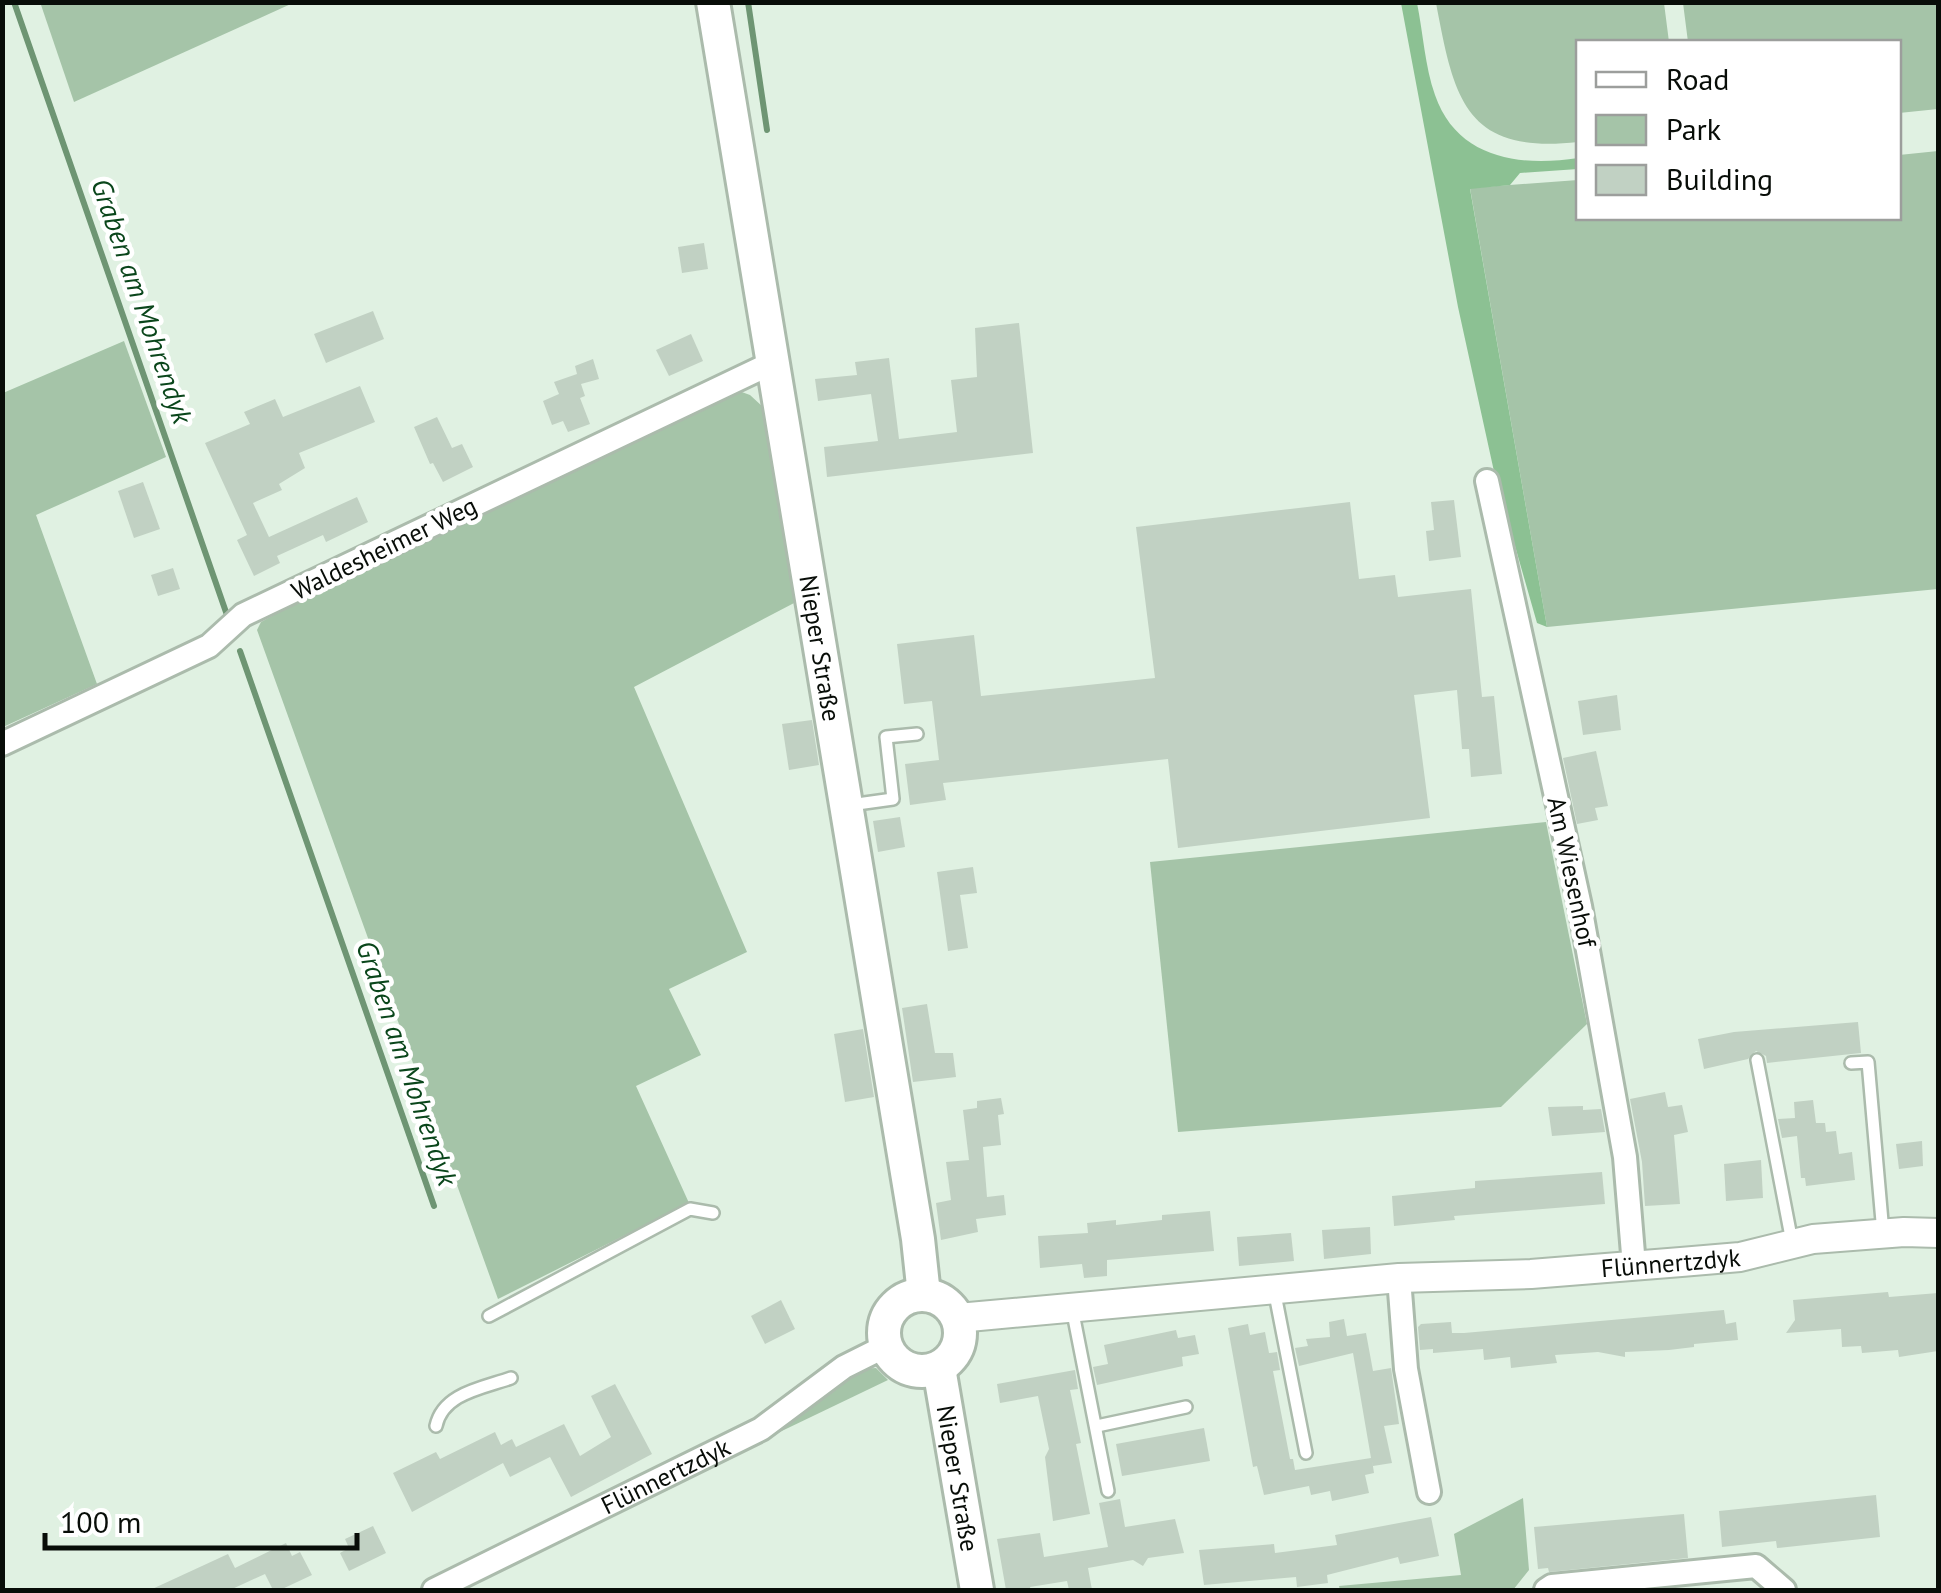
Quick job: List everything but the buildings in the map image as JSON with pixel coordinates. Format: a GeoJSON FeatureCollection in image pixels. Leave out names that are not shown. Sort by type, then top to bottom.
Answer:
{"type":"FeatureCollection","features":[{"type":"Feature","properties":{"kind":"main road","name":"Nieper Straße"},"geometry":{"type":"LineString","coordinates":[[713,2],[924,1295]]}},
{"type":"Feature","properties":{"kind":"main road"},"geometry":{"type":"LineString","coordinates":[[886,1346],[885,1325],[895,1306],[924,1295],[944,1301],[958,1318],[960,1341],[949,1362],[939,1368]]}},
{"type":"Feature","properties":{"kind":"main road","name":"Nieper Straße"},"geometry":{"type":"LineString","coordinates":[[886,1346],[892,1358],[914,1371],[939,1368],[976,1590]]}},
{"type":"Feature","properties":{"kind":"street","name":"Waldesheimer Weg"},"geometry":{"type":"LineString","coordinates":[[2,744],[209,646],[242,615],[774,362]]}},
{"type":"Feature","properties":{"kind":"street","name":"Am Wiesenhof"},"geometry":{"type":"LineString","coordinates":[[1487,481],[1584,924],[1625,1157],[1634,1266]]}},
{"type":"Feature","properties":{"kind":"street","name":"Flünnertzdyk"},"geometry":{"type":"LineString","coordinates":[[958,1318],[1400,1278],[1518,1274],[1740,1257],[1793,1244],[1883,1233],[1938,1233]]}},
{"type":"Feature","properties":{"kind":"street"},"geometry":{"type":"LineString","coordinates":[[1400,1278],[1406,1369],[1429,1492]]}},
{"type":"Feature","properties":{"kind":"street","name":"Flünnertzdyk"},"geometry":{"type":"LineString","coordinates":[[434,1590],[760,1429],[844,1367],[886,1346]]}},
{"type":"Feature","properties":{"kind":"street"},"geometry":{"type":"LineString","coordinates":[[1546,1590],[1552,1586],[1756,1566],[1784,1590]]}},
{"type":"Feature","properties":{"kind":"lane"},"geometry":{"type":"LineString","coordinates":[[846,806],[893,799],[886,737],[917,734]]}},
{"type":"Feature","properties":{"kind":"lane"},"geometry":{"type":"LineString","coordinates":[[1757,1060],[1793,1244]]}},
{"type":"Feature","properties":{"kind":"lane"},"geometry":{"type":"LineString","coordinates":[[1851,1063],[1868,1062],[1883,1233]]}},
{"type":"Feature","properties":{"kind":"lane"},"geometry":{"type":"LineString","coordinates":[[488,1316],[690,1209],[714,1214]]}},
{"type":"Feature","properties":{"kind":"lane"},"geometry":{"type":"LineString","coordinates":[[1274,1289],[1306,1454]]}},
{"type":"Feature","properties":{"kind":"lane"},"geometry":{"type":"LineString","coordinates":[[1072,1308],[1108,1491]]}},
{"type":"Feature","properties":{"kind":"lane"},"geometry":{"type":"LineString","coordinates":[[436,1426],[439,1413],[451,1400],[510,1378]]}},
{"type":"Feature","properties":{"kind":"lane"},"geometry":{"type":"LineString","coordinates":[[1096,1426],[1186,1407]]}},
{"type":"Feature","properties":{"kind":"green space"},"geometry":{"type":"Polygon","coordinates":[[[40,2],[292,2],[293,3],[74,102],[40,2]]]}},
{"type":"Feature","properties":{"kind":"green space"},"geometry":{"type":"Polygon","coordinates":[[[1401,3],[1417,3],[1435,95],[1459,133],[1493,154],[1514,159],[1576,158],[1576,169],[1520,173],[1510,185],[1470,189],[1547,627],[1537,623],[1495,476],[1458,307],[1401,3]]]}},
{"type":"Feature","properties":{"kind":"green space"},"geometry":{"type":"Polygon","coordinates":[[[1436,3],[1664,3],[1669,40],[1576,40],[1576,142],[1540,144],[1510,139],[1488,129],[1471,113],[1450,66],[1436,3]]]}},
{"type":"Feature","properties":{"kind":"green space"},"geometry":{"type":"Polygon","coordinates":[[[1683,3],[1938,3],[1938,109],[1901,113],[1901,40],[1688,40],[1683,3]]]}},
{"type":"Feature","properties":{"kind":"green space"},"geometry":{"type":"Polygon","coordinates":[[[1938,151],[1938,589],[1547,627],[1470,188],[1576,180],[1576,220],[1901,220],[1901,155],[1938,151]]]}},
{"type":"Feature","properties":{"kind":"green space"},"geometry":{"type":"Polygon","coordinates":[[[124,341],[166,457],[36,515],[97,684],[3,727],[3,393],[124,341]]]}},
{"type":"Feature","properties":{"kind":"green space"},"geometry":{"type":"Polygon","coordinates":[[[739,391],[763,407],[796,602],[634,687],[747,952],[669,989],[701,1055],[636,1086],[689,1203],[498,1299],[257,630],[261,622],[344,577],[739,391]]]}},
{"type":"Feature","properties":{"kind":"green space"},"geometry":{"type":"Polygon","coordinates":[[[1546,822],[1587,1024],[1501,1107],[1178,1132],[1150,862],[1546,822]]]}},
{"type":"Feature","properties":{"kind":"green space"},"geometry":{"type":"Polygon","coordinates":[[[876,1368],[888,1380],[759,1442],[857,1369],[876,1368]]]}},
{"type":"Feature","properties":{"kind":"green space"},"geometry":{"type":"Polygon","coordinates":[[[1523,1498],[1529,1570],[1513,1590],[1340,1590],[1339,1586],[1461,1575],[1454,1534],[1523,1498]]]}},
{"type":"Feature","properties":{"kind":"waterway","name":"Graben am Mohrendyk"},"geometry":{"type":"LineString","coordinates":[[14,2],[227,615]]}},
{"type":"Feature","properties":{"kind":"waterway"},"geometry":{"type":"LineString","coordinates":[[748,2],[767,130]]}},
{"type":"Feature","properties":{"kind":"waterway","name":"Graben am Mohrendyk"},"geometry":{"type":"LineString","coordinates":[[240,651],[434,1206]]}}]}
